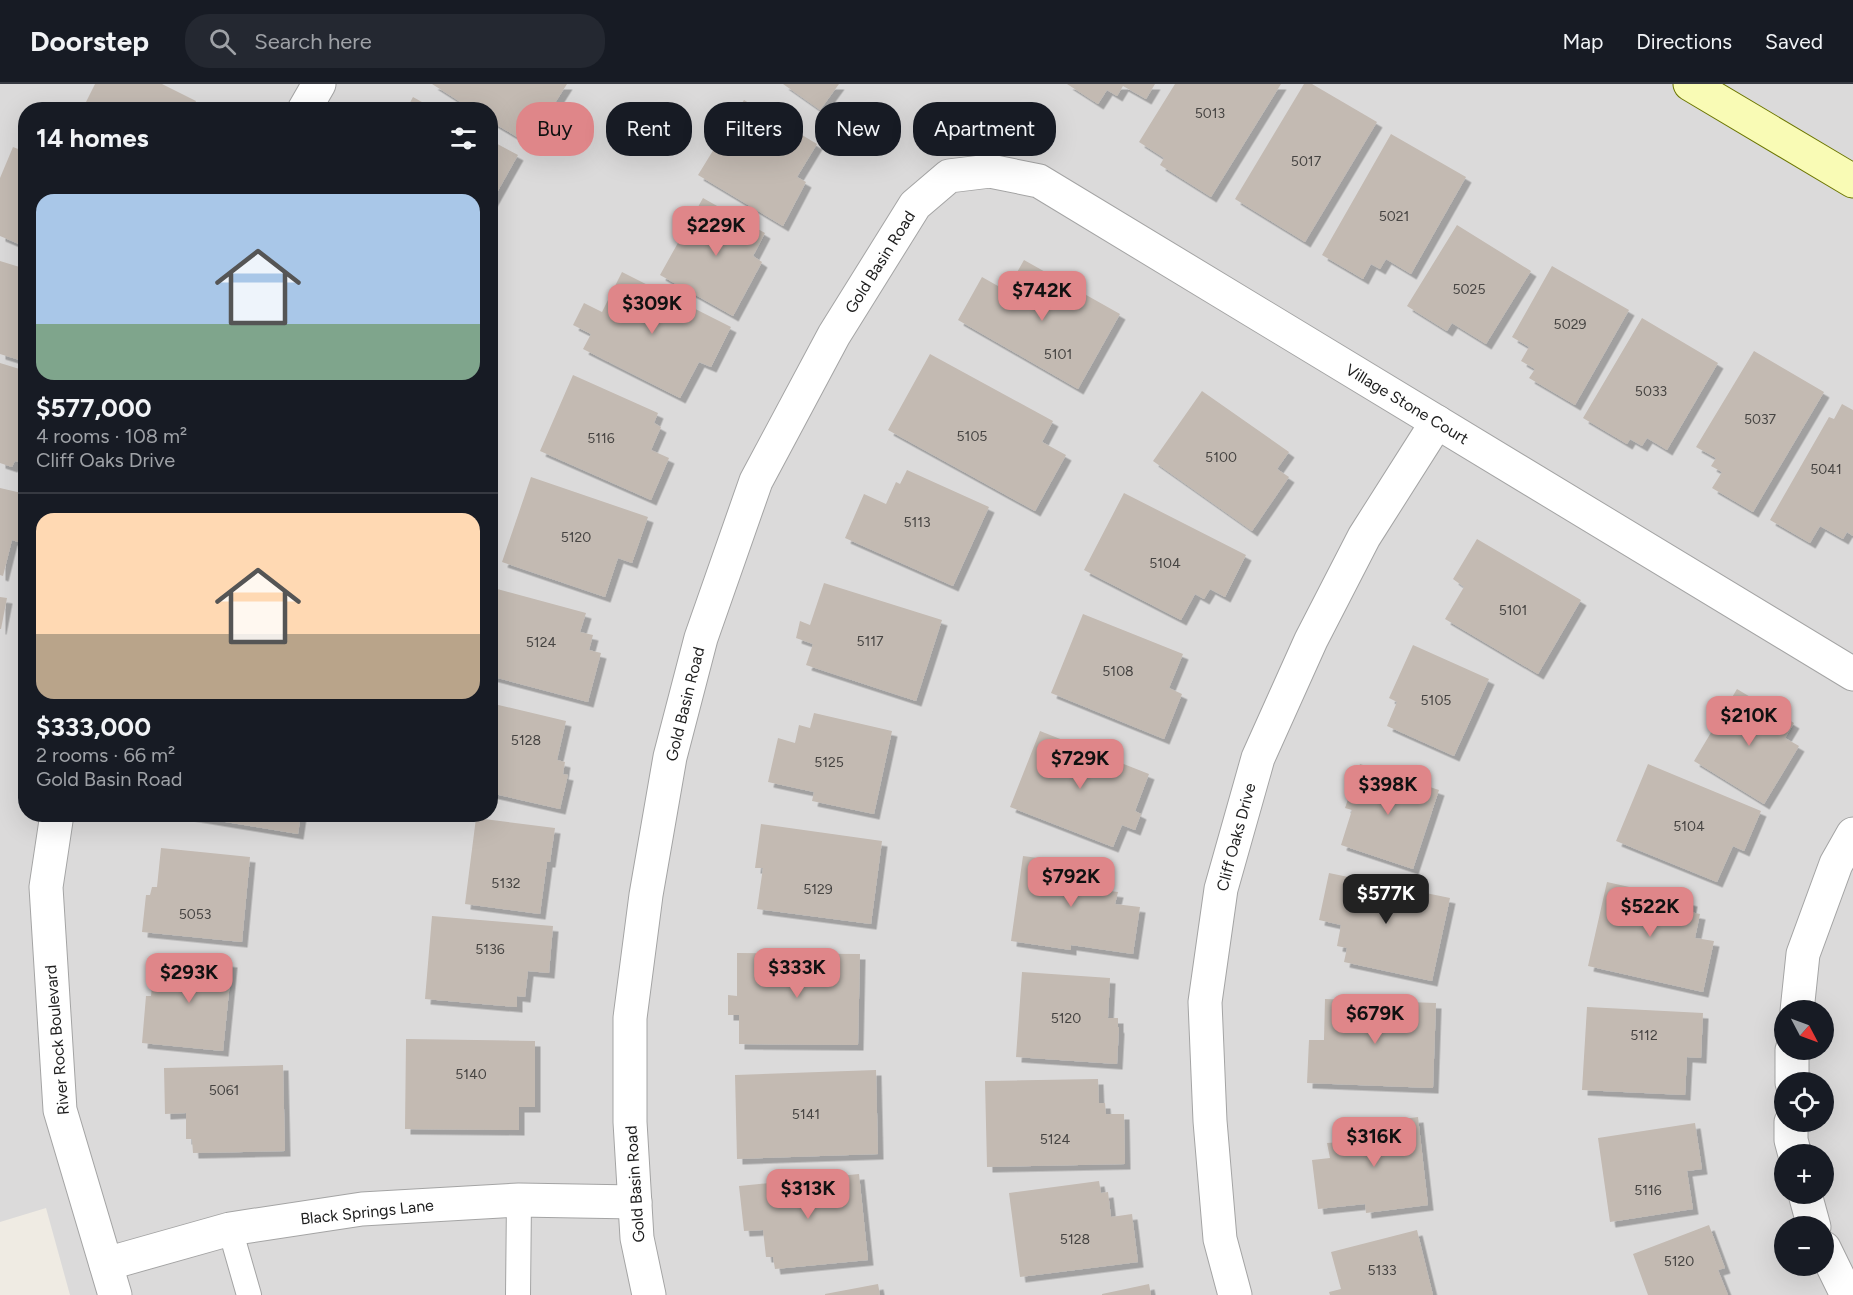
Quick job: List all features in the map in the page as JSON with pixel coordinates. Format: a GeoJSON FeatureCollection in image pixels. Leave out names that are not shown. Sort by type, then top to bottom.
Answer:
{"type":"FeatureCollection","features":[{"type":"Feature","properties":{"kind":"street"},"geometry":{"type":"LineString","coordinates":[[309,102],[319,84]]}},
{"type":"Feature","properties":{"kind":"street"},"geometry":{"type":"LineString","coordinates":[[1689,84],[1853,182]]}},
{"type":"Feature","properties":{"kind":"street","name":"Village Stone Court"},"geometry":{"type":"LineString","coordinates":[[950,176],[990,171],[1039,181],[1853,674]]}},
{"type":"Feature","properties":{"kind":"street","name":"Gold Basin Road"},"geometry":{"type":"LineString","coordinates":[[649,1295],[637,1238],[630,1122],[630,1018],[646,895],[670,757],[702,638],[756,481],[834,335],[915,205],[950,176]]}},
{"type":"Feature","properties":{"kind":"street","name":"Cliff Oaks Drive"},"geometry":{"type":"LineString","coordinates":[[1235,1295],[1220,1239],[1210,1121],[1204,1002],[1221,889],[1258,758],[1311,640],[1364,537],[1437,422]]}},
{"type":"Feature","properties":{"kind":"street","name":"River Rock Boulevard"},"geometry":{"type":"LineString","coordinates":[[56,822],[46,887],[60,1110],[110,1280]]}},
{"type":"Feature","properties":{"kind":"street"},"geometry":{"type":"LineString","coordinates":[[1798,1000],[1803,954],[1836,864],[1853,834]]}},
{"type":"Feature","properties":{"kind":"street","name":"Black Springs Lane"},"geometry":{"type":"LineString","coordinates":[[110,1280],[230,1229],[362,1209],[519,1200],[635,1202]]}},
{"type":"Feature","properties":{"kind":"street"},"geometry":{"type":"LineString","coordinates":[[1834,1268],[1847,1295]]}},
{"type":"Feature","properties":{"kind":"lane"},"geometry":{"type":"LineString","coordinates":[[518,1295],[519,1200]]}},
{"type":"Feature","properties":{"kind":"lane"},"geometry":{"type":"LineString","coordinates":[[230,1229],[249,1295]]}},
{"type":"Feature","properties":{"kind":"shaded area"},"geometry":{"type":"Polygon","coordinates":[[[0,84],[1853,84],[1853,1295],[70,1295],[46,1208],[0,1222],[0,84]]]}},
{"type":"Feature","properties":{"kind":"building"},"geometry":{"type":"Polygon","coordinates":[[[95,84],[162,84],[196,101],[196,102],[86,102],[95,84]]]}},
{"type":"Feature","properties":{"kind":"building"},"geometry":{"type":"Polygon","coordinates":[[[432,84],[567,84],[556,102],[516,102],[516,136],[498,126],[498,102],[460,102],[432,84]]]}},
{"type":"Feature","properties":{"kind":"building"},"geometry":{"type":"Polygon","coordinates":[[[783,84],[839,84],[826,102],[815,102],[815,106],[783,84]]]}},
{"type":"Feature","properties":{"kind":"building"},"geometry":{"type":"Polygon","coordinates":[[[1067,84],[1155,84],[1146,99],[1123,86],[1117,96],[1107,90],[1098,104],[1067,84]]]}},
{"type":"Feature","properties":{"kind":"building"},"geometry":{"type":"Polygon","coordinates":[[[1175,84],[1281,84],[1211,197],[1160,165],[1164,158],[1139,142],[1175,84]]]}},
{"type":"Feature","properties":{"kind":"building"},"geometry":{"type":"Polygon","coordinates":[[[1304,84],[1312,84],[1377,122],[1305,242],[1235,199],[1304,84]]]}},
{"type":"Feature","properties":{"kind":"building"},"geometry":{"type":"Polygon","coordinates":[[[413,97],[422,102],[410,102],[413,97]]]}},
{"type":"Feature","properties":{"kind":"building"},"geometry":{"type":"Polygon","coordinates":[[[1391,134],[1466,177],[1411,274],[1386,259],[1380,269],[1371,264],[1363,279],[1322,255],[1391,134]]]}},
{"type":"Feature","properties":{"kind":"building"},"geometry":{"type":"Polygon","coordinates":[[[803,136],[815,143],[815,147],[797,177],[806,182],[783,226],[698,175],[710,156],[803,156],[803,136]]]}},
{"type":"Feature","properties":{"kind":"building"},"geometry":{"type":"Polygon","coordinates":[[[498,144],[517,156],[498,191],[498,144]]]}},
{"type":"Feature","properties":{"kind":"building"},"geometry":{"type":"Polygon","coordinates":[[[13,147],[18,149],[18,244],[0,236],[0,178],[13,147]]]}},
{"type":"Feature","properties":{"kind":"building"},"geometry":{"type":"Polygon","coordinates":[[[703,198],[765,233],[753,256],[762,262],[733,316],[660,275],[703,198]]]}},
{"type":"Feature","properties":{"kind":"building"},"geometry":{"type":"Polygon","coordinates":[[[1457,225],[1531,271],[1486,344],[1452,323],[1447,331],[1407,306],[1457,225]]]}},
{"type":"Feature","properties":{"kind":"building"},"geometry":{"type":"Polygon","coordinates":[[[1024,260],[1120,314],[1078,389],[958,320],[982,277],[998,286],[1002,278],[1011,283],[1024,260]]]}},
{"type":"Feature","properties":{"kind":"building"},"geometry":{"type":"Polygon","coordinates":[[[0,261],[18,267],[18,360],[0,354],[0,261]]]}},
{"type":"Feature","properties":{"kind":"building"},"geometry":{"type":"Polygon","coordinates":[[[1552,266],[1629,310],[1575,405],[1529,378],[1535,369],[1521,361],[1529,347],[1512,337],[1552,266]]]}},
{"type":"Feature","properties":{"kind":"building"},"geometry":{"type":"Polygon","coordinates":[[[622,272],[731,327],[711,367],[699,362],[680,398],[583,349],[591,334],[573,325],[584,303],[602,312],[622,272]]]}},
{"type":"Feature","properties":{"kind":"building"},"geometry":{"type":"Polygon","coordinates":[[[1642,318],[1718,363],[1667,450],[1647,438],[1642,446],[1630,439],[1627,444],[1583,418],[1642,318]]]}},
{"type":"Feature","properties":{"kind":"building"},"geometry":{"type":"Polygon","coordinates":[[[1754,351],[1824,392],[1753,512],[1712,488],[1722,472],[1711,466],[1716,458],[1696,447],[1754,351]]]}},
{"type":"Feature","properties":{"kind":"building"},"geometry":{"type":"Polygon","coordinates":[[[930,354],[1053,421],[1042,442],[1066,455],[1035,511],[888,430],[930,354]]]}},
{"type":"Feature","properties":{"kind":"building"},"geometry":{"type":"Polygon","coordinates":[[[0,363],[18,369],[18,462],[15,461],[12,467],[0,463],[0,363]]]}},
{"type":"Feature","properties":{"kind":"building"},"geometry":{"type":"Polygon","coordinates":[[[573,375],[658,413],[654,423],[661,427],[651,450],[669,458],[651,500],[540,451],[573,375]]]}},
{"type":"Feature","properties":{"kind":"building"},"geometry":{"type":"Polygon","coordinates":[[[1202,391],[1289,452],[1277,469],[1289,477],[1252,531],[1153,461],[1202,391]]]}},
{"type":"Feature","properties":{"kind":"building"},"geometry":{"type":"Polygon","coordinates":[[[1842,404],[1853,410],[1853,536],[1847,532],[1843,539],[1820,526],[1810,543],[1770,520],[1829,417],[1834,419],[1842,404]]]}},
{"type":"Feature","properties":{"kind":"building"},"geometry":{"type":"Polygon","coordinates":[[[907,470],[989,507],[953,586],[845,538],[864,494],[886,504],[896,482],[900,484],[907,470]]]}},
{"type":"Feature","properties":{"kind":"building"},"geometry":{"type":"Polygon","coordinates":[[[531,477],[648,517],[632,563],[618,558],[605,597],[502,562],[531,477]]]}},
{"type":"Feature","properties":{"kind":"building"},"geometry":{"type":"Polygon","coordinates":[[[0,488],[18,492],[18,542],[12,540],[3,576],[0,575],[0,488]]]}},
{"type":"Feature","properties":{"kind":"building"},"geometry":{"type":"Polygon","coordinates":[[[1124,493],[1246,555],[1225,597],[1210,589],[1204,599],[1195,594],[1181,620],[1084,570],[1124,493]]]}},
{"type":"Feature","properties":{"kind":"building"},"geometry":{"type":"Polygon","coordinates":[[[1477,539],[1581,600],[1538,674],[1445,619],[1464,587],[1453,579],[1477,539]]]}},
{"type":"Feature","properties":{"kind":"building"},"geometry":{"type":"Polygon","coordinates":[[[824,583],[942,620],[916,701],[806,665],[813,644],[796,638],[800,621],[810,625],[824,583]]]}},
{"type":"Feature","properties":{"kind":"building"},"geometry":{"type":"Polygon","coordinates":[[[498,589],[586,613],[580,632],[593,635],[589,650],[601,653],[588,702],[498,678],[498,589]]]}},
{"type":"Feature","properties":{"kind":"building"},"geometry":{"type":"Polygon","coordinates":[[[0,597],[7,598],[1,629],[0,629],[0,597]]]}},
{"type":"Feature","properties":{"kind":"building"},"geometry":{"type":"Polygon","coordinates":[[[1083,614],[1183,654],[1169,688],[1182,694],[1164,739],[1051,693],[1083,614]]]}},
{"type":"Feature","properties":{"kind":"building"},"geometry":{"type":"Polygon","coordinates":[[[1413,645],[1489,679],[1454,756],[1387,726],[1397,702],[1389,698],[1413,645]]]}},
{"type":"Feature","properties":{"kind":"building"},"geometry":{"type":"Polygon","coordinates":[[[1737,689],[1794,723],[1785,738],[1799,746],[1764,804],[1694,761],[1737,689]]]}},
{"type":"Feature","properties":{"kind":"building"},"geometry":{"type":"Polygon","coordinates":[[[498,705],[566,721],[557,760],[565,762],[563,774],[568,775],[560,809],[498,795],[498,705]]]}},
{"type":"Feature","properties":{"kind":"building"},"geometry":{"type":"Polygon","coordinates":[[[814,713],[892,731],[874,814],[812,801],[814,792],[768,782],[778,738],[795,743],[799,725],[810,728],[814,713]]]}},
{"type":"Feature","properties":{"kind":"building"},"geometry":{"type":"Polygon","coordinates":[[[1040,731],[1149,774],[1135,811],[1141,814],[1135,830],[1122,825],[1113,847],[1010,807],[1040,731]]]}},
{"type":"Feature","properties":{"kind":"building"},"geometry":{"type":"Polygon","coordinates":[[[1360,764],[1439,790],[1413,869],[1341,845],[1352,810],[1345,808],[1360,764]]]}},
{"type":"Feature","properties":{"kind":"building"},"geometry":{"type":"Polygon","coordinates":[[[1648,764],[1761,811],[1744,851],[1733,846],[1717,882],[1616,841],[1648,764]]]}},
{"type":"Feature","properties":{"kind":"building"},"geometry":{"type":"Polygon","coordinates":[[[498,821],[555,828],[550,862],[547,862],[540,914],[465,904],[475,822],[498,821]]]}},
{"type":"Feature","properties":{"kind":"building"},"geometry":{"type":"Polygon","coordinates":[[[225,822],[300,822],[298,834],[225,822]]]}},
{"type":"Feature","properties":{"kind":"building"},"geometry":{"type":"Polygon","coordinates":[[[761,824],[882,841],[871,924],[757,909],[763,868],[755,868],[761,824]]]}},
{"type":"Feature","properties":{"kind":"building"},"geometry":{"type":"Polygon","coordinates":[[[161,848],[250,857],[242,942],[142,932],[146,895],[150,895],[152,887],[157,887],[161,848]]]}},
{"type":"Feature","properties":{"kind":"building"},"geometry":{"type":"Polygon","coordinates":[[[1023,856],[1106,867],[1102,890],[1118,892],[1115,904],[1140,907],[1133,954],[1071,945],[1071,950],[1011,941],[1023,856]]]}},
{"type":"Feature","properties":{"kind":"building"},"geometry":{"type":"Polygon","coordinates":[[[1329,873],[1450,898],[1432,981],[1344,962],[1347,948],[1337,946],[1341,925],[1319,920],[1329,873]]]}},
{"type":"Feature","properties":{"kind":"building"},"geometry":{"type":"Polygon","coordinates":[[[1607,882],[1692,901],[1690,912],[1700,914],[1695,938],[1714,941],[1703,992],[1588,966],[1607,882]]]}},
{"type":"Feature","properties":{"kind":"building"},"geometry":{"type":"Polygon","coordinates":[[[432,916],[553,926],[549,973],[528,971],[525,997],[517,996],[517,1007],[425,999],[432,916]]]}},
{"type":"Feature","properties":{"kind":"building"},"geometry":{"type":"Polygon","coordinates":[[[737,953],[860,954],[858,1045],[739,1044],[739,1015],[728,1015],[728,995],[737,996],[737,953]]]}},
{"type":"Feature","properties":{"kind":"building"},"geometry":{"type":"Polygon","coordinates":[[[164,955],[232,962],[223,1051],[142,1043],[146,996],[151,996],[153,977],[161,978],[164,955]]]}},
{"type":"Feature","properties":{"kind":"building"},"geometry":{"type":"Polygon","coordinates":[[[1022,972],[1110,978],[1108,1018],[1118,1018],[1117,1064],[1016,1057],[1022,972]]]}},
{"type":"Feature","properties":{"kind":"building"},"geometry":{"type":"Polygon","coordinates":[[[1325,999],[1436,1003],[1433,1088],[1307,1083],[1309,1040],[1324,1040],[1325,999]]]}},
{"type":"Feature","properties":{"kind":"building"},"geometry":{"type":"Polygon","coordinates":[[[1587,1007],[1703,1013],[1701,1058],[1687,1057],[1685,1095],[1582,1090],[1587,1007]]]}},
{"type":"Feature","properties":{"kind":"building"},"geometry":{"type":"Polygon","coordinates":[[[406,1039],[535,1041],[535,1107],[519,1107],[519,1130],[405,1129],[406,1039]]]}},
{"type":"Feature","properties":{"kind":"building"},"geometry":{"type":"Polygon","coordinates":[[[283,1065],[285,1151],[193,1153],[192,1139],[186,1139],[186,1113],[165,1114],[164,1068],[283,1065]]]}},
{"type":"Feature","properties":{"kind":"building"},"geometry":{"type":"Polygon","coordinates":[[[876,1070],[878,1154],[737,1159],[735,1075],[876,1070]]]}},
{"type":"Feature","properties":{"kind":"building"},"geometry":{"type":"Polygon","coordinates":[[[1098,1079],[1099,1103],[1105,1103],[1106,1114],[1124,1114],[1125,1164],[987,1167],[985,1081],[1098,1079]]]}},
{"type":"Feature","properties":{"kind":"building"},"geometry":{"type":"Polygon","coordinates":[[[1418,1117],[1428,1205],[1366,1213],[1365,1204],[1318,1209],[1312,1160],[1330,1158],[1327,1143],[1341,1142],[1339,1127],[1418,1117]]]}},
{"type":"Feature","properties":{"kind":"building"},"geometry":{"type":"Polygon","coordinates":[[[1695,1123],[1702,1169],[1687,1171],[1693,1209],[1610,1222],[1598,1138],[1695,1123]]]}},
{"type":"Feature","properties":{"kind":"building"},"geometry":{"type":"Polygon","coordinates":[[[859,1174],[868,1260],[775,1269],[773,1257],[766,1257],[763,1230],[744,1231],[739,1186],[859,1174]]]}},
{"type":"Feature","properties":{"kind":"building"},"geometry":{"type":"Polygon","coordinates":[[[1099,1181],[1101,1193],[1108,1192],[1111,1217],[1132,1214],[1138,1262],[1020,1277],[1009,1193],[1099,1181]]]}},
{"type":"Feature","properties":{"kind":"building"},"geometry":{"type":"Polygon","coordinates":[[[1709,1225],[1725,1268],[1718,1270],[1728,1295],[1648,1295],[1633,1254],[1709,1225]]]}},
{"type":"Feature","properties":{"kind":"building"},"geometry":{"type":"Polygon","coordinates":[[[1417,1230],[1433,1295],[1330,1295],[1329,1292],[1341,1289],[1331,1252],[1417,1230]]]}},
{"type":"Feature","properties":{"kind":"building"},"geometry":{"type":"Polygon","coordinates":[[[878,1284],[880,1295],[825,1295],[825,1294],[878,1284]]]}},
{"type":"Feature","properties":{"kind":"building"},"geometry":{"type":"Polygon","coordinates":[[[1149,1284],[1151,1295],[1102,1295],[1102,1294],[1149,1284]]]}}]}
